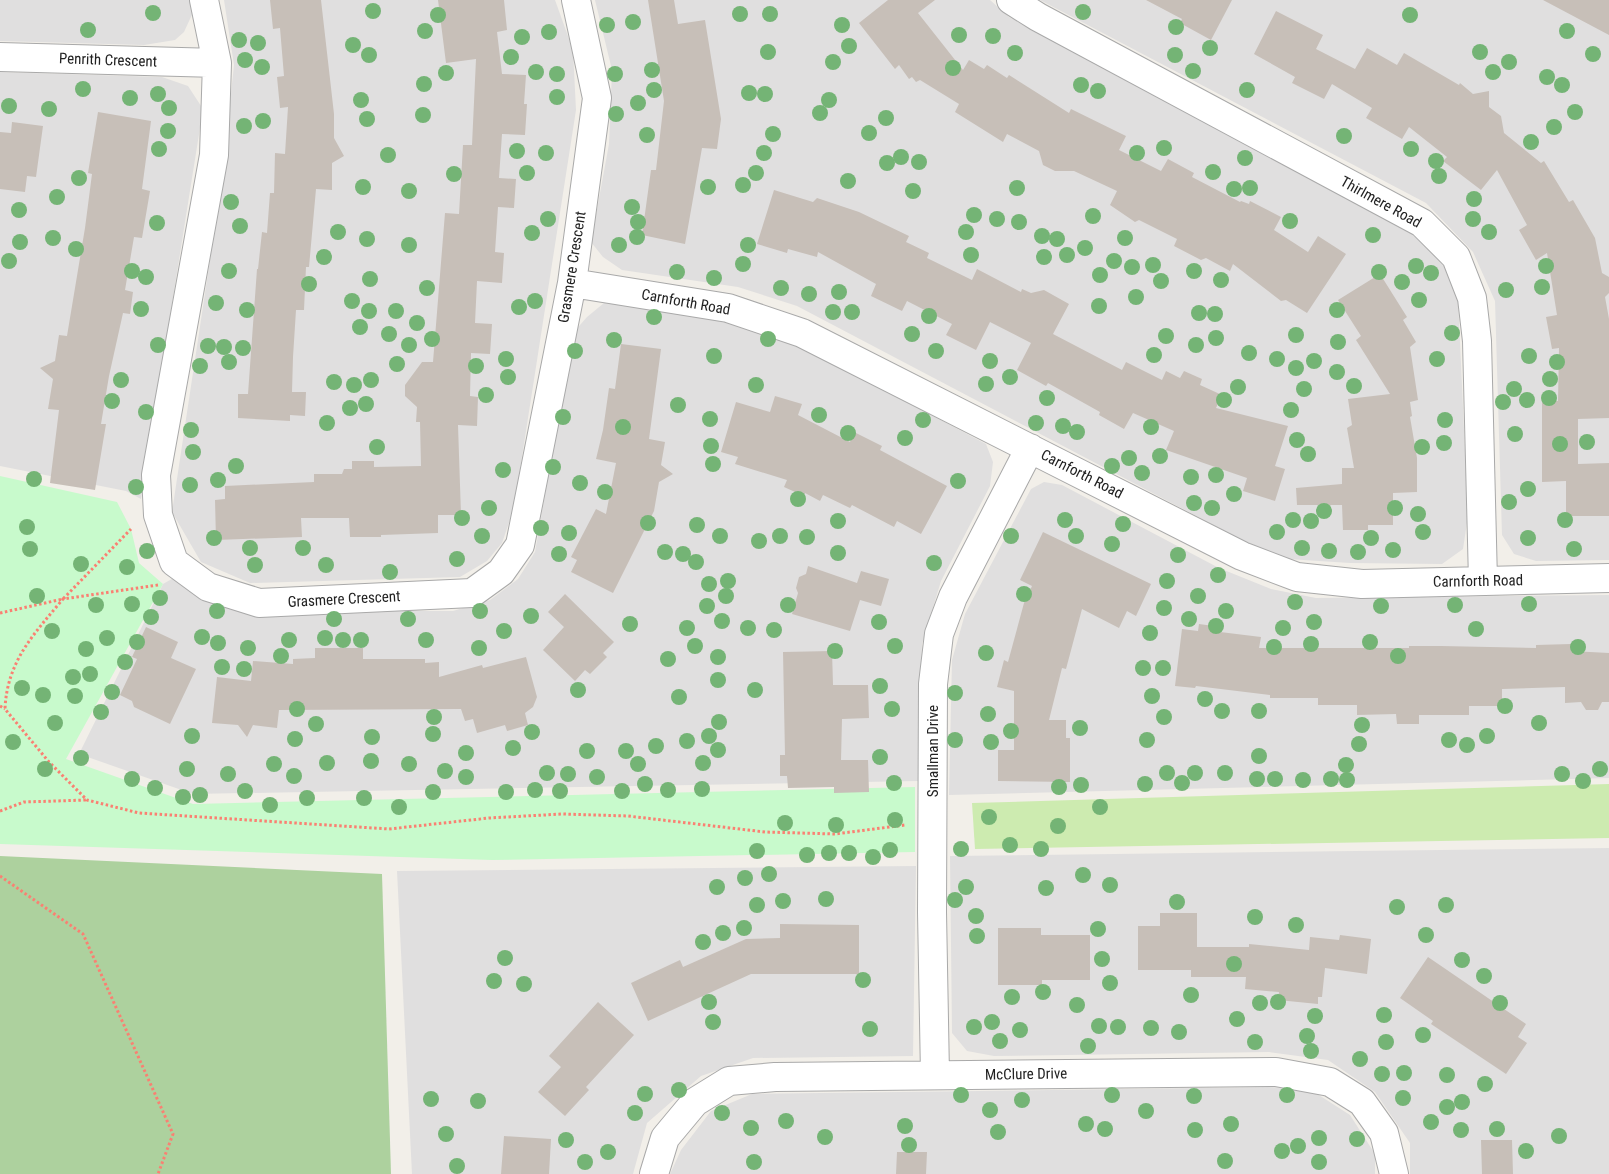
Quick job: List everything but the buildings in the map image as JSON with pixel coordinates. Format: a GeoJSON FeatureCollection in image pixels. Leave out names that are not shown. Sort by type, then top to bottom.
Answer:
{"type":"FeatureCollection","features":[{"type":"Feature","properties":{"kind":"street","name":"Grasmere Crescent"},"geometry":{"type":"LineString","coordinates":[[204,0],[217,63],[214,155],[156,475],[158,515],[174,562],[208,587],[259,603],[472,593],[501,572],[520,545],[572,283],[597,98],[576,0]]}},
{"type":"Feature","properties":{"kind":"street","name":"Thirlmere Road"},"geometry":{"type":"LineString","coordinates":[[1011,0],[1038,17],[1422,223],[1456,257],[1472,298],[1477,341],[1483,581]]}},
{"type":"Feature","properties":{"kind":"street","name":"Penrith Crescent"},"geometry":{"type":"LineString","coordinates":[[0,56],[217,63]]}},
{"type":"Feature","properties":{"kind":"street","name":"Carnforth Road"},"geometry":{"type":"LineString","coordinates":[[572,283],[728,308],[802,333],[1242,556],[1297,577],[1362,584],[1609,578]]}},
{"type":"Feature","properties":{"kind":"street","name":"Smallman Drive"},"geometry":{"type":"LineString","coordinates":[[935,1075],[932,826],[933,684],[939,634],[953,597],[1030,448]]}},
{"type":"Feature","properties":{"kind":"street","name":"McClure Drive"},"geometry":{"type":"LineString","coordinates":[[654,1174],[665,1138],[695,1102],[729,1081],[775,1077],[1276,1072],[1330,1082],[1362,1102],[1384,1133],[1394,1174]]}},
{"type":"Feature","properties":{"kind":"path"},"geometry":{"type":"LineString","coordinates":[[6,709],[6,691],[16,659],[63,598],[131,529]]}},
{"type":"Feature","properties":{"kind":"path"},"geometry":{"type":"LineString","coordinates":[[0,613],[63,598],[163,584]]}},
{"type":"Feature","properties":{"kind":"path"},"geometry":{"type":"LineString","coordinates":[[0,706],[6,709],[49,762],[88,800]]}},
{"type":"Feature","properties":{"kind":"path"},"geometry":{"type":"LineString","coordinates":[[0,811],[24,802],[88,800],[139,813],[389,829],[490,818],[562,814],[628,816],[765,832],[835,834],[916,824],[932,826]]}},
{"type":"Feature","properties":{"kind":"path"},"geometry":{"type":"LineString","coordinates":[[0,876],[83,934],[173,1134],[158,1174]]}},
{"type":"Feature","properties":{"kind":"shaded area"},"geometry":{"type":"Polygon","coordinates":[[[0,0],[192,0],[195,8],[184,32],[175,40],[144,45],[0,41],[0,0]]]}},
{"type":"Feature","properties":{"kind":"shaded area"},"geometry":{"type":"Polygon","coordinates":[[[224,0],[555,0],[573,50],[576,110],[514,508],[502,543],[487,561],[460,577],[250,583],[201,562],[172,512],[221,187],[234,65],[224,0]]]}},
{"type":"Feature","properties":{"kind":"shaded area"},"geometry":{"type":"Polygon","coordinates":[[[595,0],[990,0],[1009,17],[1401,225],[1428,246],[1447,270],[1458,299],[1468,516],[1463,549],[1442,564],[1350,563],[1288,559],[1242,540],[797,306],[738,287],[622,270],[603,257],[591,242],[609,144],[612,70],[595,0]]]}},
{"type":"Feature","properties":{"kind":"shaded area"},"geometry":{"type":"Polygon","coordinates":[[[1040,0],[1609,0],[1609,560],[1536,561],[1514,554],[1502,535],[1495,301],[1473,252],[1426,203],[1040,0]]]}},
{"type":"Feature","properties":{"kind":"shaded area"},"geometry":{"type":"Polygon","coordinates":[[[0,72],[162,77],[188,86],[203,109],[141,499],[126,491],[0,466],[0,72]]]}},
{"type":"Feature","properties":{"kind":"shaded area"},"geometry":{"type":"Polygon","coordinates":[[[604,303],[637,306],[755,327],[799,345],[986,444],[993,462],[990,486],[941,581],[922,644],[918,781],[193,794],[79,754],[163,584],[177,576],[248,611],[453,611],[490,600],[518,579],[535,552],[573,333],[587,317],[604,303]]]}},
{"type":"Feature","properties":{"kind":"shaded area"},"geometry":{"type":"Polygon","coordinates":[[[1044,482],[1062,485],[1219,568],[1271,589],[1316,598],[1609,595],[1609,778],[949,795],[952,660],[965,614],[1031,489],[1044,482]]]}},
{"type":"Feature","properties":{"kind":"shaded area"},"geometry":{"type":"Polygon","coordinates":[[[1609,848],[1609,1174],[1410,1174],[1410,1143],[1375,1092],[1328,1060],[1269,1052],[994,1056],[967,1051],[952,1033],[950,856],[1609,848]]]}},
{"type":"Feature","properties":{"kind":"shaded area"},"geometry":{"type":"Polygon","coordinates":[[[916,866],[913,1056],[753,1058],[701,1076],[647,1123],[633,1174],[412,1174],[397,871],[916,866]]]}},
{"type":"Feature","properties":{"kind":"shaded area"},"geometry":{"type":"Polygon","coordinates":[[[1269,1087],[1311,1090],[1350,1115],[1375,1154],[1375,1174],[670,1174],[681,1150],[711,1111],[752,1094],[1269,1087]]]}},
{"type":"Feature","properties":{"kind":"green space"},"geometry":{"type":"Polygon","coordinates":[[[0,476],[117,502],[131,529],[139,563],[163,584],[66,759],[193,804],[915,787],[915,852],[492,860],[0,844],[0,476]]]}},
{"type":"Feature","properties":{"kind":"green space"},"geometry":{"type":"Polygon","coordinates":[[[1609,784],[1609,838],[975,849],[972,803],[1609,784]]]}},
{"type":"Feature","properties":{"kind":"green space"},"geometry":{"type":"Polygon","coordinates":[[[0,856],[382,874],[391,1174],[0,1174],[0,856]]]}}]}
